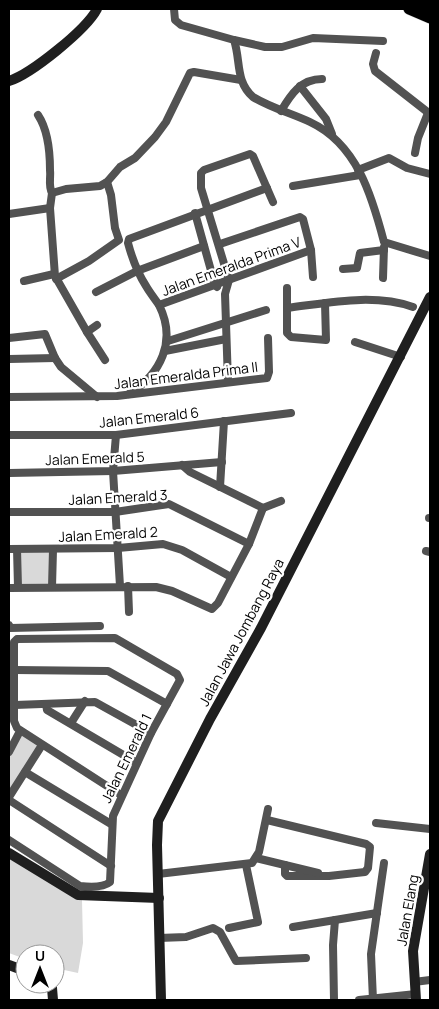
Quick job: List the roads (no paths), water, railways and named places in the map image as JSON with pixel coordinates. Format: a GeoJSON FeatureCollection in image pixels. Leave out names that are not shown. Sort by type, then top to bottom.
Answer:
{"type":"FeatureCollection","features":[{"type":"Feature","properties":{"kind":"main road"},"geometry":{"type":"LineString","coordinates":[[9,81],[18,78],[45,59],[85,26],[97,9]]}},
{"type":"Feature","properties":{"kind":"main road"},"geometry":{"type":"LineString","coordinates":[[409,9],[430,18]]}},
{"type":"Feature","properties":{"kind":"main road","name":"Jalan Jawa Jombang Raya"},"geometry":{"type":"LineString","coordinates":[[161,1000],[158,821],[401,357],[418,308],[430,297]]}},
{"type":"Feature","properties":{"kind":"main road"},"geometry":{"type":"LineString","coordinates":[[9,853],[78,895],[159,898]]}},
{"type":"Feature","properties":{"kind":"main road","name":"Jalan Elang"},"geometry":{"type":"LineString","coordinates":[[416,997],[413,952],[430,856]]}},
{"type":"Feature","properties":{"kind":"street"},"geometry":{"type":"LineString","coordinates":[[174,9],[175,20],[181,25],[265,47],[282,47],[313,38],[383,41]]}},
{"type":"Feature","properties":{"kind":"street"},"geometry":{"type":"LineString","coordinates":[[234,40],[241,80],[247,92],[281,111],[310,122],[332,134],[350,153],[359,172],[384,246],[383,278]]}},
{"type":"Feature","properties":{"kind":"street"},"geometry":{"type":"LineString","coordinates":[[376,53],[373,64],[375,71],[429,114],[418,138],[415,153]]}},
{"type":"Feature","properties":{"kind":"street"},"geometry":{"type":"LineString","coordinates":[[52,193],[66,189],[100,186],[107,182],[120,167],[135,158],[155,138],[166,122],[190,73],[194,72],[241,80]]}},
{"type":"Feature","properties":{"kind":"street"},"geometry":{"type":"LineString","coordinates":[[281,111],[294,90],[310,80],[322,79]]}},
{"type":"Feature","properties":{"kind":"street"},"geometry":{"type":"LineString","coordinates":[[300,86],[326,119],[332,134]]}},
{"type":"Feature","properties":{"kind":"street"},"geometry":{"type":"LineString","coordinates":[[38,115],[44,125],[47,140],[52,193],[50,208],[55,276],[87,332],[106,360]]}},
{"type":"Feature","properties":{"kind":"street"},"geometry":{"type":"LineString","coordinates":[[228,382],[224,323],[225,294],[229,280],[220,244],[201,188],[200,173],[246,154],[253,156],[273,202]]}},
{"type":"Feature","properties":{"kind":"street"},"geometry":{"type":"LineString","coordinates":[[293,186],[359,172],[389,158],[406,168],[430,174]]}},
{"type":"Feature","properties":{"kind":"street"},"geometry":{"type":"LineString","coordinates":[[24,280],[55,276],[89,261],[119,240],[114,228],[111,195],[107,182]]}},
{"type":"Feature","properties":{"kind":"street"},"geometry":{"type":"LineString","coordinates":[[129,394],[152,376],[168,341],[167,326],[159,305],[137,271],[128,243],[129,239],[195,213],[267,188]]}},
{"type":"Feature","properties":{"kind":"street"},"geometry":{"type":"LineString","coordinates":[[9,214],[50,208]]}},
{"type":"Feature","properties":{"kind":"street"},"geometry":{"type":"LineString","coordinates":[[195,213],[215,285],[225,294]]}},
{"type":"Feature","properties":{"kind":"street"},"geometry":{"type":"LineString","coordinates":[[220,244],[300,217],[303,218],[311,250],[313,278]]}},
{"type":"Feature","properties":{"kind":"street"},"geometry":{"type":"LineString","coordinates":[[96,292],[137,271],[204,246]]}},
{"type":"Feature","properties":{"kind":"street"},"geometry":{"type":"LineString","coordinates":[[343,268],[357,268],[360,253],[384,246],[430,256]]}},
{"type":"Feature","properties":{"kind":"street","name":"Jalan Emeralda Prima V"},"geometry":{"type":"LineString","coordinates":[[159,305],[311,250]]}},
{"type":"Feature","properties":{"kind":"street"},"geometry":{"type":"LineString","coordinates":[[287,288],[288,335],[326,340],[325,303]]}},
{"type":"Feature","properties":{"kind":"street"},"geometry":{"type":"LineString","coordinates":[[287,308],[325,303],[382,300],[400,306],[418,308]]}},
{"type":"Feature","properties":{"kind":"street"},"geometry":{"type":"LineString","coordinates":[[168,341],[266,310]]}},
{"type":"Feature","properties":{"kind":"street"},"geometry":{"type":"LineString","coordinates":[[87,332],[97,325]]}},
{"type":"Feature","properties":{"kind":"street"},"geometry":{"type":"LineString","coordinates":[[9,338],[45,334],[54,358],[70,376],[97,397]]}},
{"type":"Feature","properties":{"kind":"street","name":"Jalan Emeralda Prima II"},"geometry":{"type":"LineString","coordinates":[[9,397],[97,397],[267,378],[269,372],[268,338]]}},
{"type":"Feature","properties":{"kind":"street"},"geometry":{"type":"LineString","coordinates":[[165,351],[226,339]]}},
{"type":"Feature","properties":{"kind":"street"},"geometry":{"type":"LineString","coordinates":[[355,342],[401,357]]}},
{"type":"Feature","properties":{"kind":"street"},"geometry":{"type":"LineString","coordinates":[[9,359],[54,358]]}},
{"type":"Feature","properties":{"kind":"street","name":"Jalan Emerald 6"},"geometry":{"type":"LineString","coordinates":[[9,435],[116,435],[291,413]]}},
{"type":"Feature","properties":{"kind":"street"},"geometry":{"type":"LineString","coordinates":[[220,487],[224,421]]}},
{"type":"Feature","properties":{"kind":"street"},"geometry":{"type":"LineString","coordinates":[[116,435],[113,472],[114,512],[129,612]]}},
{"type":"Feature","properties":{"kind":"street","name":"Jalan Emerald 5"},"geometry":{"type":"LineString","coordinates":[[9,473],[113,472],[222,462]]}},
{"type":"Feature","properties":{"kind":"street"},"geometry":{"type":"LineString","coordinates":[[182,465],[190,472],[263,508],[281,501]]}},
{"type":"Feature","properties":{"kind":"street","name":"Jalan Emerald 3"},"geometry":{"type":"LineString","coordinates":[[9,512],[114,512],[169,504],[249,544]]}},
{"type":"Feature","properties":{"kind":"street"},"geometry":{"type":"LineString","coordinates":[[13,549],[14,569],[12,588],[124,586],[165,589],[212,609],[218,603],[249,544],[263,508]]}},
{"type":"Feature","properties":{"kind":"street","name":"Jalan Emerald 2"},"geometry":{"type":"LineString","coordinates":[[13,549],[118,548],[163,544],[182,550],[232,577]]}},
{"type":"Feature","properties":{"kind":"street"},"geometry":{"type":"LineString","coordinates":[[52,588],[53,550]]}},
{"type":"Feature","properties":{"kind":"street"},"geometry":{"type":"LineString","coordinates":[[9,572],[14,569]]}},
{"type":"Feature","properties":{"kind":"street"},"geometry":{"type":"LineString","coordinates":[[9,625],[10,628],[100,626]]}},
{"type":"Feature","properties":{"kind":"street","name":"Jalan Emerald 1"},"geometry":{"type":"LineString","coordinates":[[9,840],[80,886],[107,884],[112,878],[111,824],[121,795],[151,733],[180,683],[180,676],[115,638],[19,639],[14,642],[15,670]]}},
{"type":"Feature","properties":{"kind":"street"},"geometry":{"type":"LineString","coordinates":[[121,795],[20,731],[15,725],[15,670],[108,671],[167,704]]}},
{"type":"Feature","properties":{"kind":"street"},"geometry":{"type":"LineString","coordinates":[[72,723],[85,701]]}},
{"type":"Feature","properties":{"kind":"street"},"geometry":{"type":"LineString","coordinates":[[15,705],[95,702],[151,733]]}},
{"type":"Feature","properties":{"kind":"street"},"geometry":{"type":"LineString","coordinates":[[46,704],[47,710],[137,763]]}},
{"type":"Feature","properties":{"kind":"street"},"geometry":{"type":"LineString","coordinates":[[9,752],[20,731]]}},
{"type":"Feature","properties":{"kind":"street"},"geometry":{"type":"LineString","coordinates":[[42,745],[9,798],[111,866]]}},
{"type":"Feature","properties":{"kind":"street"},"geometry":{"type":"LineString","coordinates":[[25,772],[111,824]]}},
{"type":"Feature","properties":{"kind":"street"},"geometry":{"type":"LineString","coordinates":[[158,874],[252,863],[256,858],[267,820],[268,809]]}},
{"type":"Feature","properties":{"kind":"street"},"geometry":{"type":"LineString","coordinates":[[256,858],[330,876],[366,872],[368,868],[370,847],[366,844],[267,820]]}},
{"type":"Feature","properties":{"kind":"street"},"geometry":{"type":"LineString","coordinates":[[376,823],[430,829]]}},
{"type":"Feature","properties":{"kind":"street"},"geometry":{"type":"LineString","coordinates":[[373,1000],[371,954],[384,863]]}},
{"type":"Feature","properties":{"kind":"street"},"geometry":{"type":"LineString","coordinates":[[229,928],[258,922],[246,865]]}},
{"type":"Feature","properties":{"kind":"street"},"geometry":{"type":"LineString","coordinates":[[293,927],[377,913]]}},
{"type":"Feature","properties":{"kind":"street"},"geometry":{"type":"LineString","coordinates":[[334,1000],[335,920]]}},
{"type":"Feature","properties":{"kind":"street"},"geometry":{"type":"LineString","coordinates":[[159,938],[186,937],[213,928],[220,932],[236,961],[306,958]]}},
{"type":"Feature","properties":{"kind":"street"},"geometry":{"type":"LineString","coordinates":[[414,982],[430,980]]}},
{"type":"Feature","properties":{"kind":"street"},"geometry":{"type":"LineString","coordinates":[[359,1000],[416,997]]}}]}
